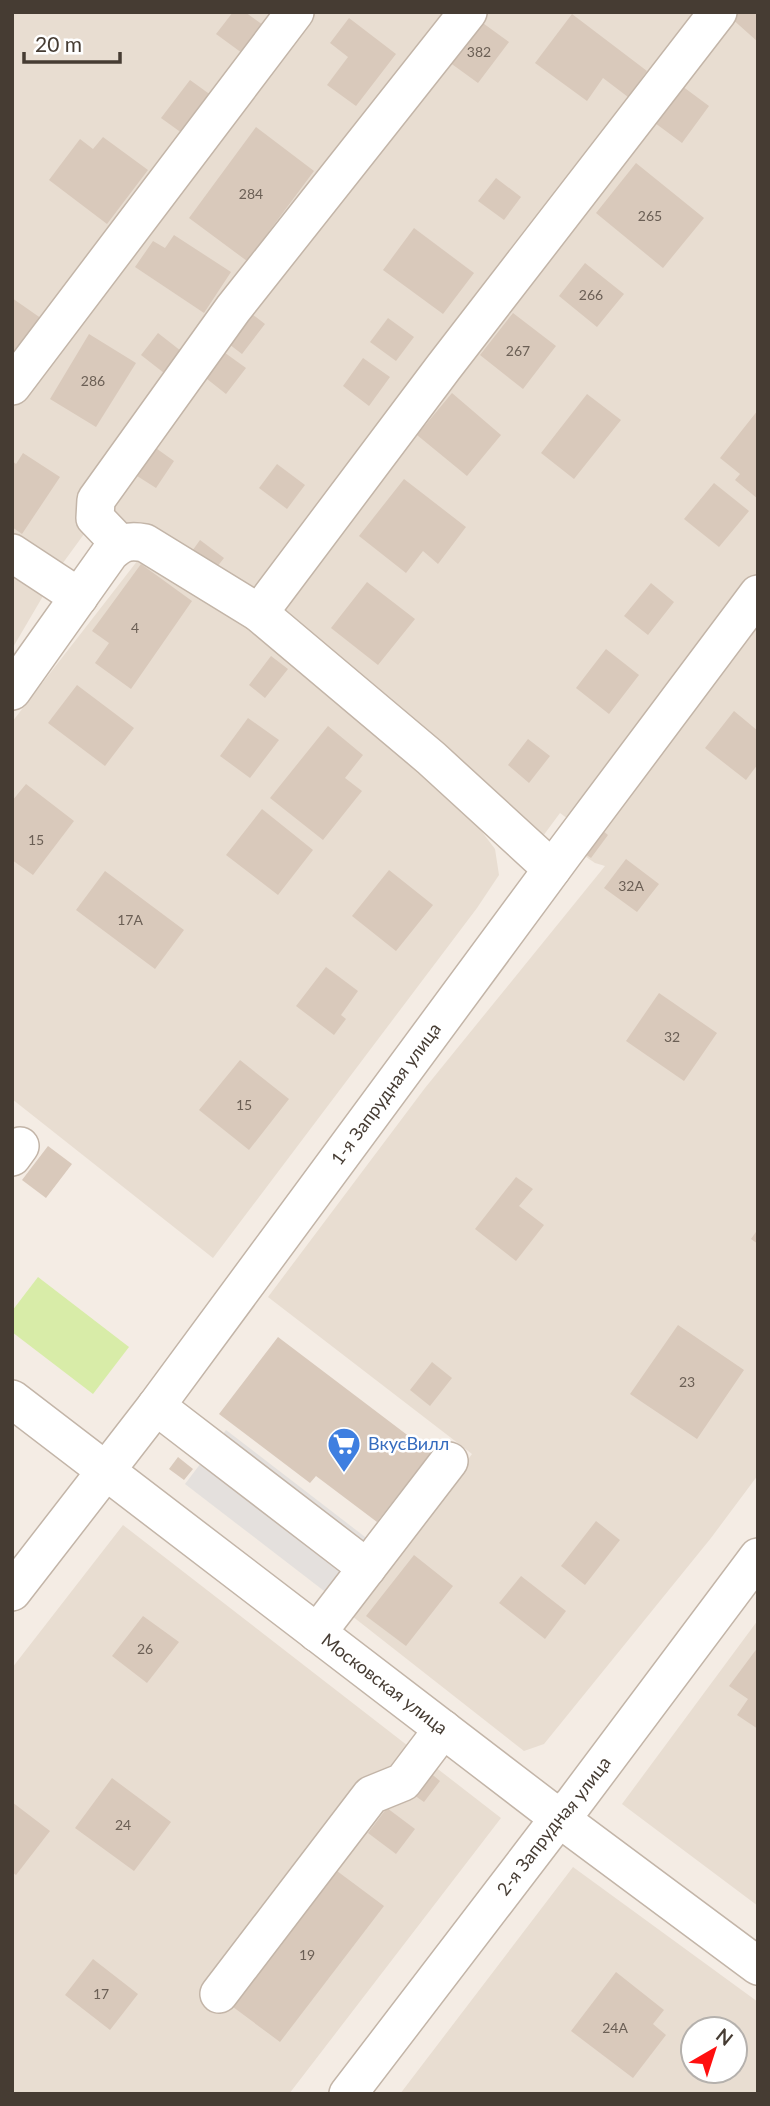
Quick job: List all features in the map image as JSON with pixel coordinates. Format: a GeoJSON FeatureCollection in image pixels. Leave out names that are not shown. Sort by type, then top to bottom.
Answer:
{"type":"FeatureCollection","features":[{"type":"Feature","properties":{"kind":"street"},"geometry":{"type":"LineString","coordinates":[[12,386],[295,12]]}},
{"type":"Feature","properties":{"kind":"street"},"geometry":{"type":"LineString","coordinates":[[120,544],[95,518],[96,500],[233,309],[467,12]]}},
{"type":"Feature","properties":{"kind":"street"},"geometry":{"type":"LineString","coordinates":[[259,613],[443,368],[718,12]]}},
{"type":"Feature","properties":{"kind":"street"},"geometry":{"type":"LineString","coordinates":[[12,691],[110,553],[120,544],[131,540],[145,543],[259,613],[431,758],[552,869]]}},
{"type":"Feature","properties":{"kind":"street"},"geometry":{"type":"LineString","coordinates":[[12,553],[79,597]]}},
{"type":"Feature","properties":{"kind":"street","name":"1-я Запрудная улица"},"geometry":{"type":"LineString","coordinates":[[12,1592],[156,1406],[758,594]]}},
{"type":"Feature","properties":{"kind":"street","name":"Московская улица"},"geometry":{"type":"LineString","coordinates":[[12,1399],[559,1818],[758,1966]]}},
{"type":"Feature","properties":{"kind":"street"},"geometry":{"type":"LineString","coordinates":[[156,1406],[367,1569]]}},
{"type":"Feature","properties":{"kind":"street"},"geometry":{"type":"LineString","coordinates":[[317,1633],[449,1461]]}},
{"type":"Feature","properties":{"kind":"street","name":"2-я Запрудная улица"},"geometry":{"type":"LineString","coordinates":[[348,2094],[559,1818],[573,1804],[758,1557]]}},
{"type":"Feature","properties":{"kind":"street"},"geometry":{"type":"LineString","coordinates":[[219,1994],[371,1795],[403,1782],[443,1729]]}},
{"type":"Feature","properties":{"kind":"shaded area"},"geometry":{"type":"Polygon","coordinates":[[[12,12],[758,12],[758,1475],[711,1538],[544,1744],[524,1751],[352,1616],[472,1454],[268,1297],[425,1088],[605,866],[595,863],[576,850],[588,834],[560,813],[543,836],[286,626],[284,603],[253,599],[103,508],[60,567],[12,649],[12,12]]]}},
{"type":"Feature","properties":{"kind":"shaded area"},"geometry":{"type":"Polygon","coordinates":[[[145,551],[239,612],[448,787],[495,849],[499,875],[477,908],[213,1258],[12,1099],[12,722],[145,551]]]}},
{"type":"Feature","properties":{"kind":"shaded area"},"geometry":{"type":"Polygon","coordinates":[[[226,1430],[369,1540],[328,1594],[185,1484],[226,1430]]]}},
{"type":"Feature","properties":{"kind":"shaded area"},"geometry":{"type":"Polygon","coordinates":[[[123,1525],[501,1818],[289,2094],[12,2094],[12,1668],[123,1525]]]}},
{"type":"Feature","properties":{"kind":"shaded area"},"geometry":{"type":"Polygon","coordinates":[[[758,1620],[758,1906],[622,1804],[758,1620]]]}},
{"type":"Feature","properties":{"kind":"shaded area"},"geometry":{"type":"Polygon","coordinates":[[[573,1867],[758,2002],[758,2094],[400,2094],[573,1867]]]}},
{"type":"Feature","properties":{"kind":"green space"},"geometry":{"type":"Polygon","coordinates":[[[38,1277],[129,1347],[93,1394],[12,1332],[12,1311],[38,1277]]]}},
{"type":"Feature","properties":{"kind":"building"},"geometry":{"type":"Polygon","coordinates":[[[233,12],[245,12],[263,25],[242,53],[216,34],[233,12]]]}},
{"type":"Feature","properties":{"kind":"building"},"geometry":{"type":"Polygon","coordinates":[[[735,12],[758,12],[758,42],[730,17],[735,12]]]}},
{"type":"Feature","properties":{"kind":"building"},"geometry":{"type":"Polygon","coordinates":[[[572,14],[647,71],[628,97],[603,78],[587,101],[535,63],[572,14]]]}},
{"type":"Feature","properties":{"kind":"building"},"geometry":{"type":"Polygon","coordinates":[[[349,18],[396,54],[356,106],[327,85],[348,57],[330,43],[349,18]]]}},
{"type":"Feature","properties":{"kind":"building"},"geometry":{"type":"Polygon","coordinates":[[[480,21],[509,42],[478,83],[449,62],[480,21]]]}},
{"type":"Feature","properties":{"kind":"building"},"geometry":{"type":"Polygon","coordinates":[[[190,80],[215,98],[186,136],[161,118],[190,80]]]}},
{"type":"Feature","properties":{"kind":"building"},"geometry":{"type":"Polygon","coordinates":[[[682,86],[709,106],[682,143],[655,123],[682,86]]]}},
{"type":"Feature","properties":{"kind":"building"},"geometry":{"type":"Polygon","coordinates":[[[256,127],[314,171],[247,261],[189,218],[256,127]]]}},
{"type":"Feature","properties":{"kind":"building"},"geometry":{"type":"Polygon","coordinates":[[[103,137],[148,170],[107,224],[49,180],[80,139],[93,149],[103,137]]]}},
{"type":"Feature","properties":{"kind":"building"},"geometry":{"type":"Polygon","coordinates":[[[636,163],[704,218],[663,268],[596,213],[636,163]]]}},
{"type":"Feature","properties":{"kind":"building"},"geometry":{"type":"Polygon","coordinates":[[[496,178],[521,197],[504,220],[478,201],[496,178]]]}},
{"type":"Feature","properties":{"kind":"building"},"geometry":{"type":"Polygon","coordinates":[[[414,228],[474,273],[443,314],[383,270],[414,228]]]}},
{"type":"Feature","properties":{"kind":"building"},"geometry":{"type":"Polygon","coordinates":[[[174,235],[231,272],[204,313],[135,267],[153,241],[165,248],[174,235]]]}},
{"type":"Feature","properties":{"kind":"building"},"geometry":{"type":"Polygon","coordinates":[[[585,263],[624,294],[597,327],[559,296],[585,263]]]}},
{"type":"Feature","properties":{"kind":"building"},"geometry":{"type":"Polygon","coordinates":[[[12,298],[45,321],[12,367],[12,298]]]}},
{"type":"Feature","properties":{"kind":"building"},"geometry":{"type":"Polygon","coordinates":[[[244,308],[265,324],[242,354],[221,338],[244,308]]]}},
{"type":"Feature","properties":{"kind":"building"},"geometry":{"type":"Polygon","coordinates":[[[513,313],[556,346],[523,389],[480,355],[513,313]]]}},
{"type":"Feature","properties":{"kind":"building"},"geometry":{"type":"Polygon","coordinates":[[[388,318],[414,337],[396,361],[370,342],[388,318]]]}},
{"type":"Feature","properties":{"kind":"building"},"geometry":{"type":"Polygon","coordinates":[[[158,333],[181,351],[164,373],[141,355],[158,333]]]}},
{"type":"Feature","properties":{"kind":"building"},"geometry":{"type":"Polygon","coordinates":[[[89,334],[136,363],[96,427],[50,399],[89,334]]]}},
{"type":"Feature","properties":{"kind":"building"},"geometry":{"type":"Polygon","coordinates":[[[221,350],[246,368],[226,394],[202,375],[221,350]]]}},
{"type":"Feature","properties":{"kind":"building"},"geometry":{"type":"Polygon","coordinates":[[[363,358],[390,377],[369,406],[343,386],[363,358]]]}},
{"type":"Feature","properties":{"kind":"building"},"geometry":{"type":"Polygon","coordinates":[[[452,393],[501,435],[467,476],[417,435],[452,393]]]}},
{"type":"Feature","properties":{"kind":"building"},"geometry":{"type":"Polygon","coordinates":[[[587,394],[621,420],[574,479],[541,453],[587,394]]]}},
{"type":"Feature","properties":{"kind":"building"},"geometry":{"type":"Polygon","coordinates":[[[758,410],[758,499],[735,480],[740,474],[720,458],[758,410]]]}},
{"type":"Feature","properties":{"kind":"building"},"geometry":{"type":"Polygon","coordinates":[[[153,446],[174,461],[156,488],[134,474],[153,446]]]}},
{"type":"Feature","properties":{"kind":"building"},"geometry":{"type":"Polygon","coordinates":[[[23,453],[60,477],[22,534],[12,527],[12,461],[16,464],[23,453]]]}},
{"type":"Feature","properties":{"kind":"building"},"geometry":{"type":"Polygon","coordinates":[[[277,464],[305,485],[287,509],[259,488],[277,464]]]}},
{"type":"Feature","properties":{"kind":"building"},"geometry":{"type":"Polygon","coordinates":[[[404,479],[466,527],[438,564],[423,551],[406,573],[359,536],[404,479]]]}},
{"type":"Feature","properties":{"kind":"building"},"geometry":{"type":"Polygon","coordinates":[[[714,483],[749,511],[719,547],[684,519],[714,483]]]}},
{"type":"Feature","properties":{"kind":"building"},"geometry":{"type":"Polygon","coordinates":[[[200,540],[224,558],[213,572],[190,554],[200,540]]]}},
{"type":"Feature","properties":{"kind":"building"},"geometry":{"type":"Polygon","coordinates":[[[141,564],[192,601],[131,689],[95,663],[109,643],[92,631],[141,564]]]}},
{"type":"Feature","properties":{"kind":"building"},"geometry":{"type":"Polygon","coordinates":[[[367,582],[415,619],[378,665],[331,628],[367,582]]]}},
{"type":"Feature","properties":{"kind":"building"},"geometry":{"type":"Polygon","coordinates":[[[651,583],[674,602],[648,635],[624,616],[651,583]]]}},
{"type":"Feature","properties":{"kind":"building"},"geometry":{"type":"Polygon","coordinates":[[[606,649],[639,675],[609,714],[576,688],[606,649]]]}},
{"type":"Feature","properties":{"kind":"building"},"geometry":{"type":"Polygon","coordinates":[[[271,656],[288,669],[265,698],[249,685],[271,656]]]}},
{"type":"Feature","properties":{"kind":"building"},"geometry":{"type":"Polygon","coordinates":[[[77,685],[134,728],[105,766],[48,723],[77,685]]]}},
{"type":"Feature","properties":{"kind":"building"},"geometry":{"type":"Polygon","coordinates":[[[734,711],[758,731],[758,764],[746,780],[705,748],[734,711]]]}},
{"type":"Feature","properties":{"kind":"building"},"geometry":{"type":"Polygon","coordinates":[[[248,718],[279,740],[250,778],[220,756],[248,718]]]}},
{"type":"Feature","properties":{"kind":"building"},"geometry":{"type":"Polygon","coordinates":[[[328,726],[363,755],[345,778],[362,791],[323,840],[270,798],[328,726]]]}},
{"type":"Feature","properties":{"kind":"building"},"geometry":{"type":"Polygon","coordinates":[[[528,739],[550,756],[529,783],[508,765],[528,739]]]}},
{"type":"Feature","properties":{"kind":"building"},"geometry":{"type":"Polygon","coordinates":[[[26,784],[74,821],[33,875],[12,860],[12,801],[26,784]]]}},
{"type":"Feature","properties":{"kind":"building"},"geometry":{"type":"Polygon","coordinates":[[[262,809],[313,850],[278,895],[226,855],[262,809]]]}},
{"type":"Feature","properties":{"kind":"building"},"geometry":{"type":"Polygon","coordinates":[[[597,826],[608,835],[591,858],[579,850],[597,826]]]}},
{"type":"Feature","properties":{"kind":"building"},"geometry":{"type":"Polygon","coordinates":[[[626,859],[659,884],[637,912],[604,888],[626,859]]]}},
{"type":"Feature","properties":{"kind":"building"},"geometry":{"type":"Polygon","coordinates":[[[389,870],[433,905],[396,951],[352,916],[389,870]]]}},
{"type":"Feature","properties":{"kind":"building"},"geometry":{"type":"Polygon","coordinates":[[[105,871],[184,930],[155,969],[76,910],[105,871]]]}},
{"type":"Feature","properties":{"kind":"building"},"geometry":{"type":"Polygon","coordinates":[[[326,967],[358,991],[341,1015],[346,1019],[334,1035],[296,1006],[326,967]]]}},
{"type":"Feature","properties":{"kind":"building"},"geometry":{"type":"Polygon","coordinates":[[[659,993],[717,1033],[684,1081],[626,1041],[659,993]]]}},
{"type":"Feature","properties":{"kind":"building"},"geometry":{"type":"Polygon","coordinates":[[[240,1060],[289,1099],[249,1150],[199,1110],[240,1060]]]}},
{"type":"Feature","properties":{"kind":"building"},"geometry":{"type":"Polygon","coordinates":[[[48,1146],[72,1164],[46,1198],[22,1180],[48,1146]]]}},
{"type":"Feature","properties":{"kind":"building"},"geometry":{"type":"Polygon","coordinates":[[[516,1177],[533,1189],[519,1206],[544,1225],[516,1261],[475,1229],[516,1177]]]}},
{"type":"Feature","properties":{"kind":"building"},"geometry":{"type":"Polygon","coordinates":[[[758,1229],[758,1244],[751,1239],[758,1229]]]}},
{"type":"Feature","properties":{"kind":"building"},"geometry":{"type":"Polygon","coordinates":[[[678,1325],[744,1370],[697,1439],[630,1394],[678,1325]]]}},
{"type":"Feature","properties":{"kind":"building"},"geometry":{"type":"Polygon","coordinates":[[[278,1337],[431,1453],[377,1522],[316,1476],[310,1483],[219,1414],[278,1337]]]}},
{"type":"Feature","properties":{"kind":"building"},"geometry":{"type":"Polygon","coordinates":[[[432,1362],[452,1378],[430,1406],[410,1390],[432,1362]]]}},
{"type":"Feature","properties":{"kind":"building"},"geometry":{"type":"Polygon","coordinates":[[[178,1457],[193,1469],[184,1480],[169,1469],[178,1457]]]}},
{"type":"Feature","properties":{"kind":"building"},"geometry":{"type":"Polygon","coordinates":[[[596,1521],[620,1540],[585,1585],[561,1566],[596,1521]]]}},
{"type":"Feature","properties":{"kind":"building"},"geometry":{"type":"Polygon","coordinates":[[[414,1555],[453,1586],[406,1646],[366,1616],[414,1555]]]}},
{"type":"Feature","properties":{"kind":"building"},"geometry":{"type":"Polygon","coordinates":[[[521,1576],[566,1611],[545,1639],[499,1603],[521,1576]]]}},
{"type":"Feature","properties":{"kind":"building"},"geometry":{"type":"Polygon","coordinates":[[[143,1616],[179,1642],[147,1683],[112,1656],[143,1616]]]}},
{"type":"Feature","properties":{"kind":"building"},"geometry":{"type":"Polygon","coordinates":[[[758,1647],[758,1729],[737,1715],[748,1699],[729,1686],[758,1647]]]}},
{"type":"Feature","properties":{"kind":"building"},"geometry":{"type":"Polygon","coordinates":[[[428,1771],[440,1781],[424,1802],[411,1793],[428,1771]]]}},
{"type":"Feature","properties":{"kind":"building"},"geometry":{"type":"Polygon","coordinates":[[[112,1778],[171,1822],[134,1871],[75,1828],[112,1778]]]}},
{"type":"Feature","properties":{"kind":"building"},"geometry":{"type":"Polygon","coordinates":[[[12,1802],[50,1831],[16,1875],[12,1872],[12,1802]]]}},
{"type":"Feature","properties":{"kind":"building"},"geometry":{"type":"Polygon","coordinates":[[[387,1808],[415,1829],[396,1854],[368,1833],[387,1808]]]}},
{"type":"Feature","properties":{"kind":"building"},"geometry":{"type":"Polygon","coordinates":[[[333,1868],[384,1906],[280,2042],[229,2004],[333,1868]]]}},
{"type":"Feature","properties":{"kind":"building"},"geometry":{"type":"Polygon","coordinates":[[[93,1959],[138,1994],[110,2030],[65,1995],[93,1959]]]}},
{"type":"Feature","properties":{"kind":"building"},"geometry":{"type":"Polygon","coordinates":[[[616,1972],[664,2010],[653,2024],[666,2035],[633,2078],[571,2031],[616,1972]]]}},
{"type":"Feature","properties":{"kind":"place","name":"ВкусВилл"},"geometry":{"type":"Point","coordinates":[344,1474]}}]}
